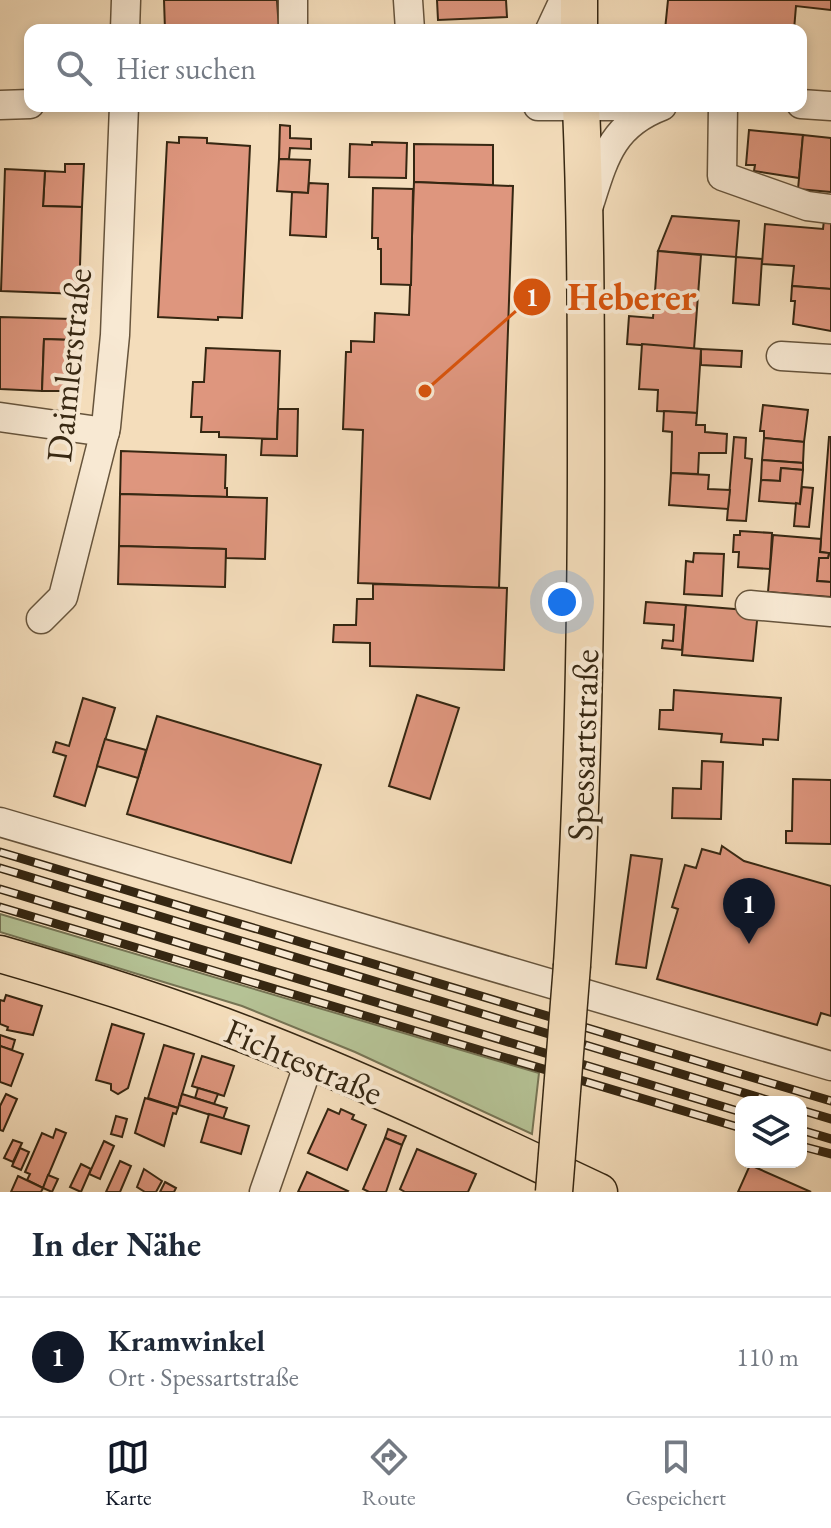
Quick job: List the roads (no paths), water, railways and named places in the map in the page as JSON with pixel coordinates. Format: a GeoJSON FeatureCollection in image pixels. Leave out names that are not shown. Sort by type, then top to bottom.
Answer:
{"type":"FeatureCollection","features":[{"type":"Feature","properties":{"kind":"main road"},"geometry":{"type":"LineString","coordinates":[[579,0],[579,24]]}},
{"type":"Feature","properties":{"kind":"main road","name":"Spessartstraße"},"geometry":{"type":"LineString","coordinates":[[554,1192],[580,840],[585,657],[586,217],[581,112]]}},
{"type":"Feature","properties":{"kind":"main road","name":"Fichtestraße"},"geometry":{"type":"LineString","coordinates":[[0,954],[185,1012],[310,1060],[599,1192]]}},
{"type":"Feature","properties":{"kind":"street"},"geometry":{"type":"LineString","coordinates":[[125,24],[126,0]]}},
{"type":"Feature","properties":{"kind":"street"},"geometry":{"type":"LineString","coordinates":[[293,0],[293,24]]}},
{"type":"Feature","properties":{"kind":"street"},"geometry":{"type":"LineString","coordinates":[[408,0],[410,24]]}},
{"type":"Feature","properties":{"kind":"street"},"geometry":{"type":"LineString","coordinates":[[553,24],[564,0]]}},
{"type":"Feature","properties":{"kind":"street"},"geometry":{"type":"LineString","coordinates":[[0,105],[24,104]]}},
{"type":"Feature","properties":{"kind":"street"},"geometry":{"type":"LineString","coordinates":[[807,104],[831,106]]}},
{"type":"Feature","properties":{"kind":"street","name":"Daimlerstraße"},"geometry":{"type":"LineString","coordinates":[[41,619],[63,597],[105,432],[115,335],[124,112]]}},
{"type":"Feature","properties":{"kind":"street"},"geometry":{"type":"LineString","coordinates":[[586,217],[611,146],[630,122],[650,112]]}},
{"type":"Feature","properties":{"kind":"street"},"geometry":{"type":"LineString","coordinates":[[723,112],[722,176],[794,203],[831,209]]}},
{"type":"Feature","properties":{"kind":"street"},"geometry":{"type":"LineString","coordinates":[[781,356],[831,359]]}},
{"type":"Feature","properties":{"kind":"street"},"geometry":{"type":"LineString","coordinates":[[0,417],[105,432]]}},
{"type":"Feature","properties":{"kind":"street"},"geometry":{"type":"LineString","coordinates":[[750,605],[831,612]]}},
{"type":"Feature","properties":{"kind":"street"},"geometry":{"type":"LineString","coordinates":[[0,822],[831,1066]]}},
{"type":"Feature","properties":{"kind":"street"},"geometry":{"type":"LineString","coordinates":[[264,1192],[310,1060]]}},
{"type":"Feature","properties":{"kind":"railway"},"geometry":{"type":"LineString","coordinates":[[0,852],[831,1101]]}},
{"type":"Feature","properties":{"kind":"railway"},"geometry":{"type":"LineString","coordinates":[[0,868],[754,1096]]}},
{"type":"Feature","properties":{"kind":"railway"},"geometry":{"type":"LineString","coordinates":[[0,889],[735,1110]]}},
{"type":"Feature","properties":{"kind":"railway"},"geometry":{"type":"LineString","coordinates":[[0,907],[735,1126]]}},
{"type":"Feature","properties":{"kind":"railway"},"geometry":{"type":"LineString","coordinates":[[807,1112],[831,1119]]}},
{"type":"Feature","properties":{"kind":"railway"},"geometry":{"type":"LineString","coordinates":[[807,1132],[831,1139]]}},
{"type":"Feature","properties":{"kind":"railway"},"geometry":{"type":"LineString","coordinates":[[807,1148],[831,1154]]}},
{"type":"Feature","properties":{"kind":"place","name":"Heberer"},"geometry":{"type":"Point","coordinates":[425,391]}},
{"type":"Feature","properties":{"kind":"place","name":"Kramwinkel"},"geometry":{"type":"Point","coordinates":[749,944]}}]}
